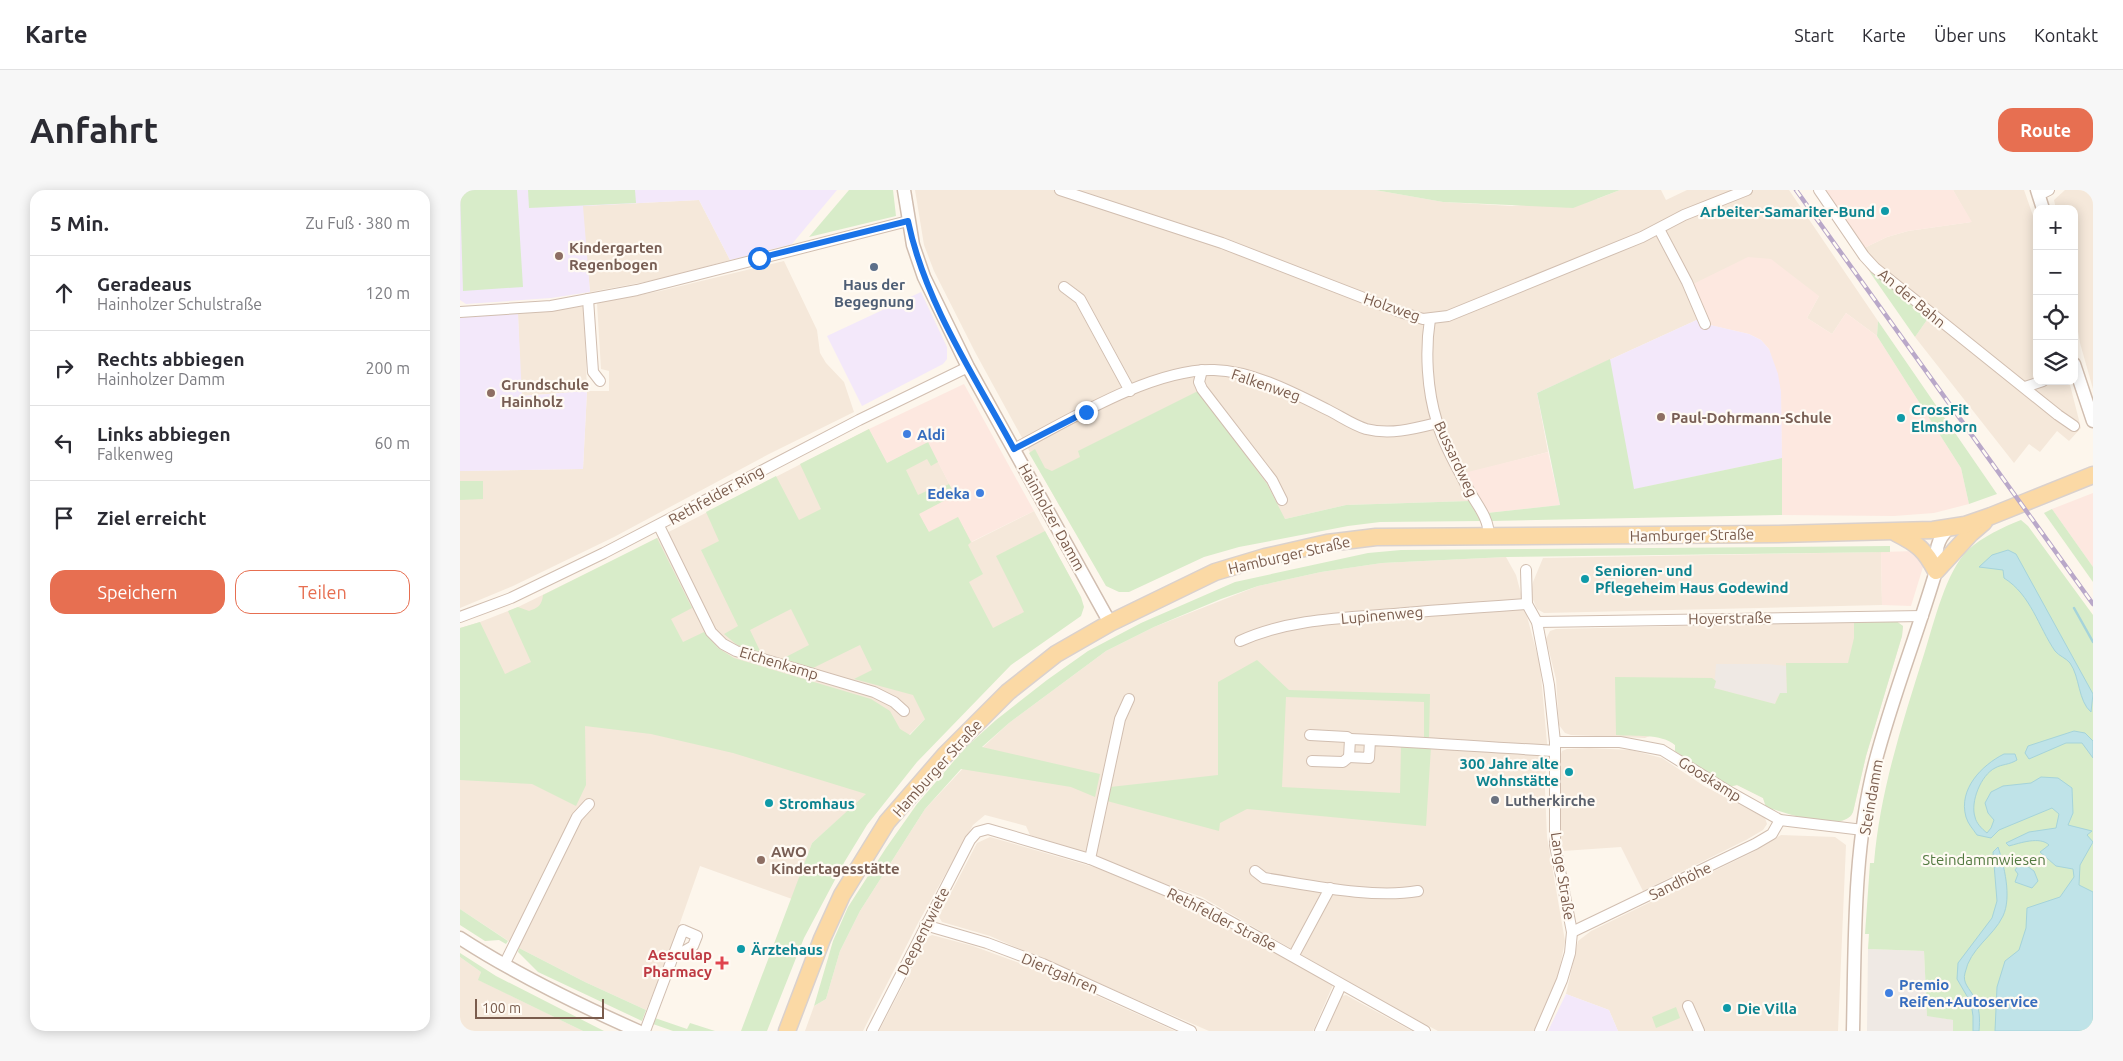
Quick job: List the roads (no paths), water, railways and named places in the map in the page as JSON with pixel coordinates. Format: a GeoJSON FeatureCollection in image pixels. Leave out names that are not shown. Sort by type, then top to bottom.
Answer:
{"type":"FeatureCollection","features":[{"type":"Feature","properties":{"kind":"main road","name":"Hamburger Straße"},"geometry":{"type":"LineString","coordinates":[[787,1031],[822,939],[842,895],[897,809],[945,755],[1008,692],[1056,654],[1110,623],[1215,572],[1265,557],[1327,543],[1367,538],[1941,531],[1992,516],[2093,475]]}},
{"type":"Feature","properties":{"kind":"main road"},"geometry":{"type":"LineString","coordinates":[[1894,532],[1914,542],[1926,552],[1936,571],[1970,534],[1992,516]]}},
{"type":"Feature","properties":{"kind":"street","name":"Hainholzer Damm"},"geometry":{"type":"LineString","coordinates":[[904,190],[913,245],[924,277],[968,366],[1110,623]]}},
{"type":"Feature","properties":{"kind":"street","name":"Holzweg"},"geometry":{"type":"LineString","coordinates":[[1060,190],[1222,242],[1400,312],[1430,319],[1448,316],[1659,229],[1684,215],[1748,190]]}},
{"type":"Feature","properties":{"kind":"street","name":"An der Bahn"},"geometry":{"type":"LineString","coordinates":[[1819,190],[1836,217],[1875,268],[1943,324],[2074,426]]}},
{"type":"Feature","properties":{"kind":"street"},"geometry":{"type":"LineString","coordinates":[[2041,192],[2043,205]]}},
{"type":"Feature","properties":{"kind":"street"},"geometry":{"type":"LineString","coordinates":[[460,312],[551,306],[662,284],[908,221]]}},
{"type":"Feature","properties":{"kind":"street"},"geometry":{"type":"LineString","coordinates":[[1659,229],[1687,282],[1706,324]]}},
{"type":"Feature","properties":{"kind":"street"},"geometry":{"type":"LineString","coordinates":[[1064,287],[1080,300],[1130,391]]}},
{"type":"Feature","properties":{"kind":"street"},"geometry":{"type":"LineString","coordinates":[[588,299],[593,372],[600,381]]}},
{"type":"Feature","properties":{"kind":"street","name":"Bussardweg"},"geometry":{"type":"LineString","coordinates":[[1430,319],[1427,346],[1432,401],[1437,423],[1471,493],[1486,518],[1490,537]]}},
{"type":"Feature","properties":{"kind":"street","name":"Rethfelder Ring"},"geometry":{"type":"LineString","coordinates":[[460,617],[511,598],[659,526],[767,467],[968,366]]}},
{"type":"Feature","properties":{"kind":"street"},"geometry":{"type":"LineString","coordinates":[[1202,370],[1199,382],[1202,389],[1272,480],[1282,500]]}},
{"type":"Feature","properties":{"kind":"street","name":"Falkenweg"},"geometry":{"type":"LineString","coordinates":[[1014,449],[1156,379],[1202,370],[1227,371],[1273,384],[1365,428],[1392,431],[1437,423]]}},
{"type":"Feature","properties":{"kind":"street"},"geometry":{"type":"LineString","coordinates":[[2078,376],[2093,421]]}},
{"type":"Feature","properties":{"kind":"street"},"geometry":{"type":"LineString","coordinates":[[2025,387],[2033,384]]}},
{"type":"Feature","properties":{"kind":"street","name":"Eichenkamp"},"geometry":{"type":"LineString","coordinates":[[659,526],[711,632],[723,644],[736,651],[874,692],[894,702],[904,711]]}},
{"type":"Feature","properties":{"kind":"street","name":"Steindamm"},"geometry":{"type":"LineString","coordinates":[[1853,1031],[1858,896],[1863,830],[1875,763],[1936,571],[1946,558],[1948,548],[1941,531]]}},
{"type":"Feature","properties":{"kind":"street","name":"Lange Straße"},"geometry":{"type":"LineString","coordinates":[[1526,570],[1527,604],[1537,622],[1548,685],[1555,746],[1555,845],[1572,932],[1570,953],[1562,980],[1540,1031]]}},
{"type":"Feature","properties":{"kind":"street","name":"Lupinenweg"},"geometry":{"type":"LineString","coordinates":[[1240,641],[1264,630],[1356,616],[1527,604]]}},
{"type":"Feature","properties":{"kind":"street","name":"Hoyerstraße"},"geometry":{"type":"LineString","coordinates":[[1537,622],[1922,616]]}},
{"type":"Feature","properties":{"kind":"street"},"geometry":{"type":"LineString","coordinates":[[1090,859],[1120,719],[1129,699]]}},
{"type":"Feature","properties":{"kind":"street","name":"Gooskamp"},"geometry":{"type":"LineString","coordinates":[[1310,734],[1347,736],[1350,739],[1370,740],[1555,746],[1620,742],[1662,750],[1728,791],[1780,820],[1863,830]]}},
{"type":"Feature","properties":{"kind":"street"},"geometry":{"type":"LineString","coordinates":[[1349,757],[1350,739]]}},
{"type":"Feature","properties":{"kind":"street"},"geometry":{"type":"LineString","coordinates":[[1312,761],[1343,762],[1349,757],[1369,758],[1370,740]]}},
{"type":"Feature","properties":{"kind":"street"},"geometry":{"type":"LineString","coordinates":[[504,965],[577,817],[589,804]]}},
{"type":"Feature","properties":{"kind":"street","name":"Sandhöhe"},"geometry":{"type":"LineString","coordinates":[[1572,932],[1755,844],[1772,834],[1780,820]]}},
{"type":"Feature","properties":{"kind":"street","name":"Rethfelder Straße"},"geometry":{"type":"LineString","coordinates":[[977,832],[988,829],[1090,859],[1201,905],[1425,1031]]}},
{"type":"Feature","properties":{"kind":"street","name":"Deepentwiete"},"geometry":{"type":"LineString","coordinates":[[872,1031],[925,925],[970,840],[977,832]]}},
{"type":"Feature","properties":{"kind":"street"},"geometry":{"type":"LineString","coordinates":[[1255,871],[1264,878],[1330,888],[1400,894],[1418,891]]}},
{"type":"Feature","properties":{"kind":"street"},"geometry":{"type":"LineString","coordinates":[[1294,956],[1330,888]]}},
{"type":"Feature","properties":{"kind":"street","name":"Diertgahren"},"geometry":{"type":"LineString","coordinates":[[925,925],[987,943],[1043,964],[1191,1031]]}},
{"type":"Feature","properties":{"kind":"street"},"geometry":{"type":"LineString","coordinates":[[460,938],[504,965],[572,1002],[638,1031]]}},
{"type":"Feature","properties":{"kind":"street"},"geometry":{"type":"LineString","coordinates":[[645,1031],[674,957]]}},
{"type":"Feature","properties":{"kind":"street"},"geometry":{"type":"LineString","coordinates":[[1320,1031],[1342,985]]}},
{"type":"Feature","properties":{"kind":"street"},"geometry":{"type":"LineString","coordinates":[[1688,1006],[1699,1031]]}},
{"type":"Feature","properties":{"kind":"water"},"geometry":{"type":"Polygon","coordinates":[[[2008,550],[2016,554],[2093,694],[2091,712],[2081,695],[2076,675],[2070,663],[2055,651],[2028,602],[2004,578],[2003,570],[1979,567],[1992,555],[2008,550]]]}},
{"type":"Feature","properties":{"kind":"water"},"geometry":{"type":"Polygon","coordinates":[[[2074,731],[2085,733],[2093,741],[2093,758],[2082,743],[2066,743],[2029,759],[2025,753],[2028,746],[2074,731]]]}},
{"type":"Feature","properties":{"kind":"water"},"geometry":{"type":"Polygon","coordinates":[[[2004,754],[2015,754],[2017,760],[1998,767],[1985,776],[1975,797],[1974,811],[1976,819],[1987,833],[1994,820],[1988,813],[1985,803],[1991,792],[2003,786],[2031,783],[2041,777],[2058,778],[2072,788],[2073,813],[2068,825],[2092,831],[2087,835],[2093,842],[2080,865],[2079,885],[2093,892],[2093,1031],[1995,1031],[1997,987],[2005,961],[2019,950],[2026,928],[2027,908],[2060,897],[2074,877],[2073,869],[2056,866],[2040,852],[2049,845],[2045,842],[2030,841],[2009,846],[2006,843],[2029,832],[2056,828],[2059,814],[2052,808],[1999,830],[1991,838],[1977,835],[1968,822],[1964,807],[1965,797],[1969,788],[1980,771],[2004,754]]]}},
{"type":"Feature","properties":{"kind":"water"},"geometry":{"type":"Polygon","coordinates":[[[1998,847],[2006,881],[2006,908],[1999,923],[1972,956],[1964,977],[1978,1009],[1979,1031],[1973,1031],[1971,1003],[1957,979],[1958,963],[1992,918],[1997,901],[1993,852],[1998,847]]]}},
{"type":"Feature","properties":{"kind":"water"},"geometry":{"type":"Polygon","coordinates":[[[2021,862],[2034,871],[2038,881],[2032,888],[2015,882],[2018,874],[2015,870],[2021,862]]]}},
{"type":"Feature","properties":{"kind":"waterway"},"geometry":{"type":"LineString","coordinates":[[2074,608],[2093,642]]}},
{"type":"Feature","properties":{"kind":"railway"},"geometry":{"type":"LineString","coordinates":[[1796,190],[2093,604]]}},
{"type":"Feature","properties":{"kind":"place","name":"Arbeiter-Samariter-Bund"},"geometry":{"type":"Point","coordinates":[1885,211]}},
{"type":"Feature","properties":{"kind":"place","name":"Kindergarten Regenbogen"},"geometry":{"type":"Point","coordinates":[559,256]}},
{"type":"Feature","properties":{"kind":"place","name":"Haus der Begegnung"},"geometry":{"type":"Point","coordinates":[874,267]}},
{"type":"Feature","properties":{"kind":"place","name":"Grundschule Hainholz"},"geometry":{"type":"Point","coordinates":[491,393]}},
{"type":"Feature","properties":{"kind":"place","name":"Paul-Dohrmann-Schule"},"geometry":{"type":"Point","coordinates":[1661,417]}},
{"type":"Feature","properties":{"kind":"place","name":"CrossFit Elmshorn"},"geometry":{"type":"Point","coordinates":[1901,418]}},
{"type":"Feature","properties":{"kind":"place","name":"Aldi"},"geometry":{"type":"Point","coordinates":[907,434]}},
{"type":"Feature","properties":{"kind":"place","name":"Edeka"},"geometry":{"type":"Point","coordinates":[980,493]}},
{"type":"Feature","properties":{"kind":"place","name":"Senioren- und Pflegeheim Haus Godewind"},"geometry":{"type":"Point","coordinates":[1585,579]}},
{"type":"Feature","properties":{"kind":"place","name":"300 Jahre alte Wohnstätte"},"geometry":{"type":"Point","coordinates":[1569,772]}},
{"type":"Feature","properties":{"kind":"place","name":"Lutherkirche"},"geometry":{"type":"Point","coordinates":[1495,800]}},
{"type":"Feature","properties":{"kind":"place","name":"Stromhaus"},"geometry":{"type":"Point","coordinates":[769,803]}},
{"type":"Feature","properties":{"kind":"place","name":"AWO Kindertagesstätte"},"geometry":{"type":"Point","coordinates":[761,860]}},
{"type":"Feature","properties":{"kind":"place","name":"Ärztehaus"},"geometry":{"type":"Point","coordinates":[741,949]}},
{"type":"Feature","properties":{"kind":"place","name":"Aesculap Pharmacy"},"geometry":{"type":"Point","coordinates":[722,963]}},
{"type":"Feature","properties":{"kind":"place","name":"Premio Reifen+Autoservice"},"geometry":{"type":"Point","coordinates":[1889,993]}},
{"type":"Feature","properties":{"kind":"place","name":"Die Villa"},"geometry":{"type":"Point","coordinates":[1727,1008]}},
{"type":"Feature","properties":{"kind":"park label","name":"Steindammwiesen"},"geometry":{"type":"Point","coordinates":[1984,859]}}]}
